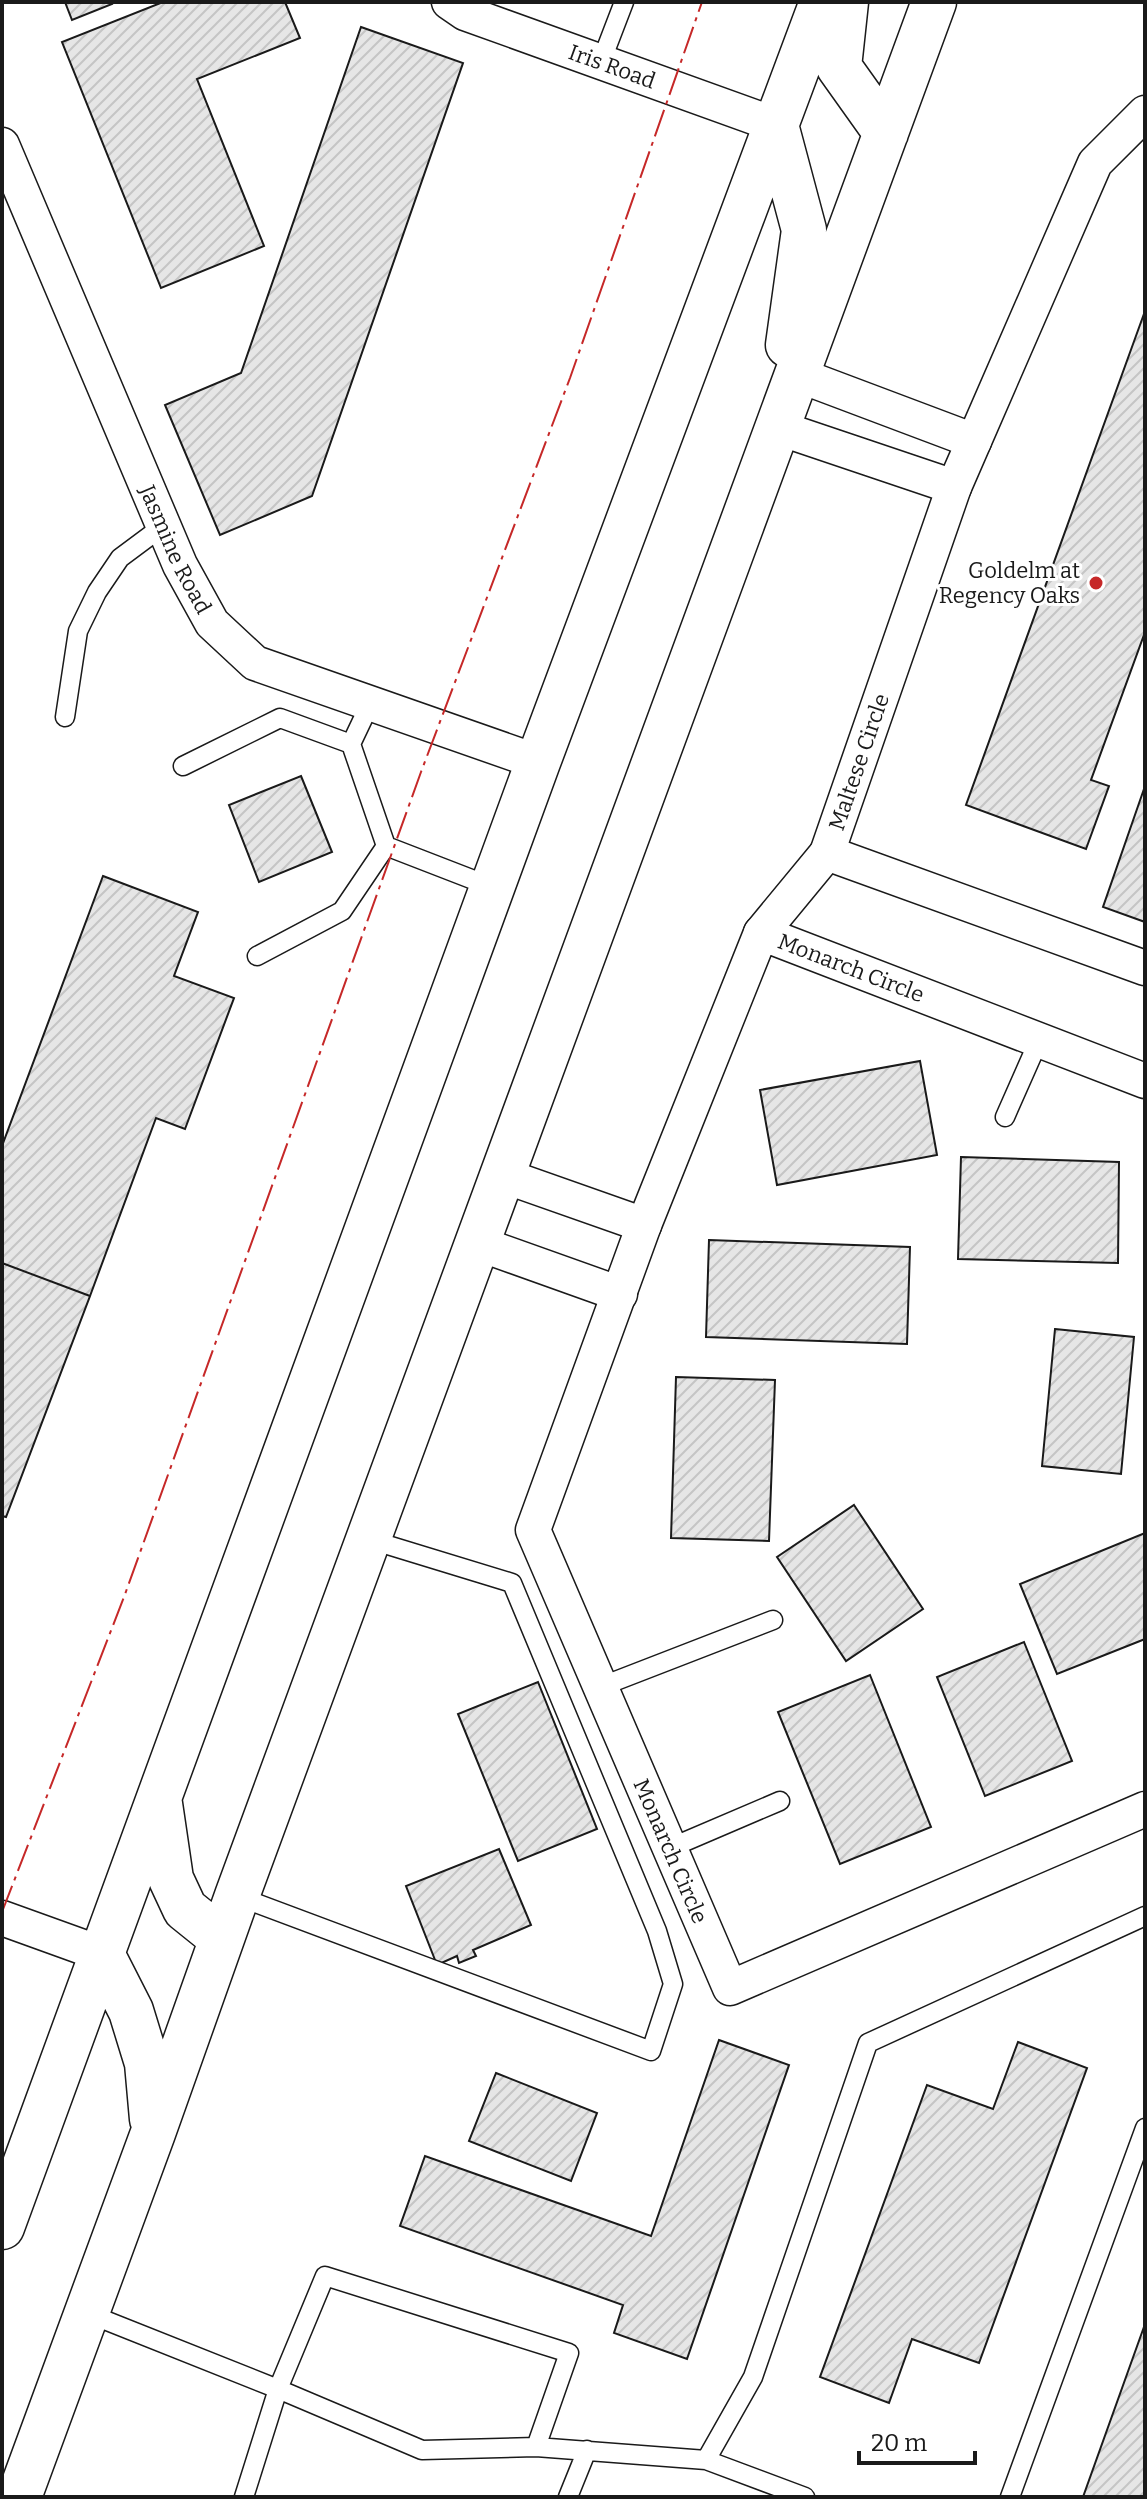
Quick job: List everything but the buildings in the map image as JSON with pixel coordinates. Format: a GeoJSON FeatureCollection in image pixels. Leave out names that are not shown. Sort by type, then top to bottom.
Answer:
{"type":"FeatureCollection","features":[{"type":"Feature","properties":{"kind":"main road"},"geometry":{"type":"LineString","coordinates":[[2,2227],[538,762],[822,2]]}},
{"type":"Feature","properties":{"kind":"main road"},"geometry":{"type":"LineString","coordinates":[[846,2],[839,67],[886,133]]}},
{"type":"Feature","properties":{"kind":"main road"},"geometry":{"type":"LineString","coordinates":[[19,2497],[221,1938],[934,2]]}},
{"type":"Feature","properties":{"kind":"main road"},"geometry":{"type":"LineString","coordinates":[[776,125],[804,230],[776,427]]}},
{"type":"Feature","properties":{"kind":"main road"},"geometry":{"type":"LineString","coordinates":[[159,1798],[171,1879],[185,1909],[221,1938]]}},
{"type":"Feature","properties":{"kind":"main road"},"geometry":{"type":"LineString","coordinates":[[102,1954],[131,2011],[147,2063],[153,2133]]}},
{"type":"Feature","properties":{"kind":"street","name":"Iris Road"},"geometry":{"type":"LineString","coordinates":[[449,2],[465,13],[776,125]]}},
{"type":"Feature","properties":{"kind":"street","name":"Maltese Circle"},"geometry":{"type":"LineString","coordinates":[[1145,113],[1095,163],[954,487],[827,853],[1145,968]]}},
{"type":"Feature","properties":{"kind":"street","name":"Jasmine Road"},"geometry":{"type":"LineString","coordinates":[[2,145],[180,565],[212,623],[255,663],[538,762]]}},
{"type":"Feature","properties":{"kind":"street"},"geometry":{"type":"LineString","coordinates":[[796,374],[974,441]]}},
{"type":"Feature","properties":{"kind":"street"},"geometry":{"type":"LineString","coordinates":[[776,427],[954,487]]}},
{"type":"Feature","properties":{"kind":"street"},"geometry":{"type":"LineString","coordinates":[[761,933],[827,853]]}},
{"type":"Feature","properties":{"kind":"street","name":"Monarch Circle"},"geometry":{"type":"LineString","coordinates":[[1145,1081],[761,933],[644,1225],[533,1530],[730,1988],[1145,1809]]}},
{"type":"Feature","properties":{"kind":"street"},"geometry":{"type":"LineString","coordinates":[[502,1175],[644,1225]]}},
{"type":"Feature","properties":{"kind":"street"},"geometry":{"type":"LineString","coordinates":[[477,1243],[620,1294]]}},
{"type":"Feature","properties":{"kind":"street"},"geometry":{"type":"LineString","coordinates":[[2,1918],[102,1954]]}},
{"type":"Feature","properties":{"kind":"lane"},"geometry":{"type":"LineString","coordinates":[[601,62],[624,2]]}},
{"type":"Feature","properties":{"kind":"lane"},"geometry":{"type":"LineString","coordinates":[[65,717],[78,631],[97,592],[120,558],[163,526]]}},
{"type":"Feature","properties":{"kind":"lane"},"geometry":{"type":"LineString","coordinates":[[370,704],[351,744],[386,846],[492,887]]}},
{"type":"Feature","properties":{"kind":"lane"},"geometry":{"type":"LineString","coordinates":[[183,766],[280,718],[351,744]]}},
{"type":"Feature","properties":{"kind":"lane"},"geometry":{"type":"LineString","coordinates":[[257,956],[342,911],[386,846]]}},
{"type":"Feature","properties":{"kind":"lane"},"geometry":{"type":"LineString","coordinates":[[1005,1117],[1039,1040]]}},
{"type":"Feature","properties":{"kind":"lane"},"geometry":{"type":"LineString","coordinates":[[237,1896],[651,2051],[673,1984],[657,1931],[512,1583],[368,1539]]}},
{"type":"Feature","properties":{"kind":"lane"},"geometry":{"type":"LineString","coordinates":[[600,1687],[773,1620]]}},
{"type":"Feature","properties":{"kind":"lane"},"geometry":{"type":"LineString","coordinates":[[670,1848],[780,1801]]}},
{"type":"Feature","properties":{"kind":"lane"},"geometry":{"type":"LineString","coordinates":[[706,2460],[753,2377],[868,2043],[1145,1916]]}},
{"type":"Feature","properties":{"kind":"lane"},"geometry":{"type":"LineString","coordinates":[[1010,2497],[1145,2128]]}},
{"type":"Feature","properties":{"kind":"lane"},"geometry":{"type":"LineString","coordinates":[[244,2497],[278,2389],[325,2276],[569,2353],[536,2447]]}},
{"type":"Feature","properties":{"kind":"lane"},"geometry":{"type":"LineString","coordinates":[[87,2313],[422,2450],[536,2447],[706,2460],[805,2497]]}},
{"type":"Feature","properties":{"kind":"lane"},"geometry":{"type":"LineString","coordinates":[[568,2497],[587,2450]]}},
{"type":"Feature","properties":{"kind":"power"},"geometry":{"type":"LineString","coordinates":[[2,1912],[124,1597],[421,772],[570,378],[702,2]]}},
{"type":"Feature","properties":{"kind":"place","name":"Goldelm at Regency Oaks"},"geometry":{"type":"Point","coordinates":[1096,583]}}]}
